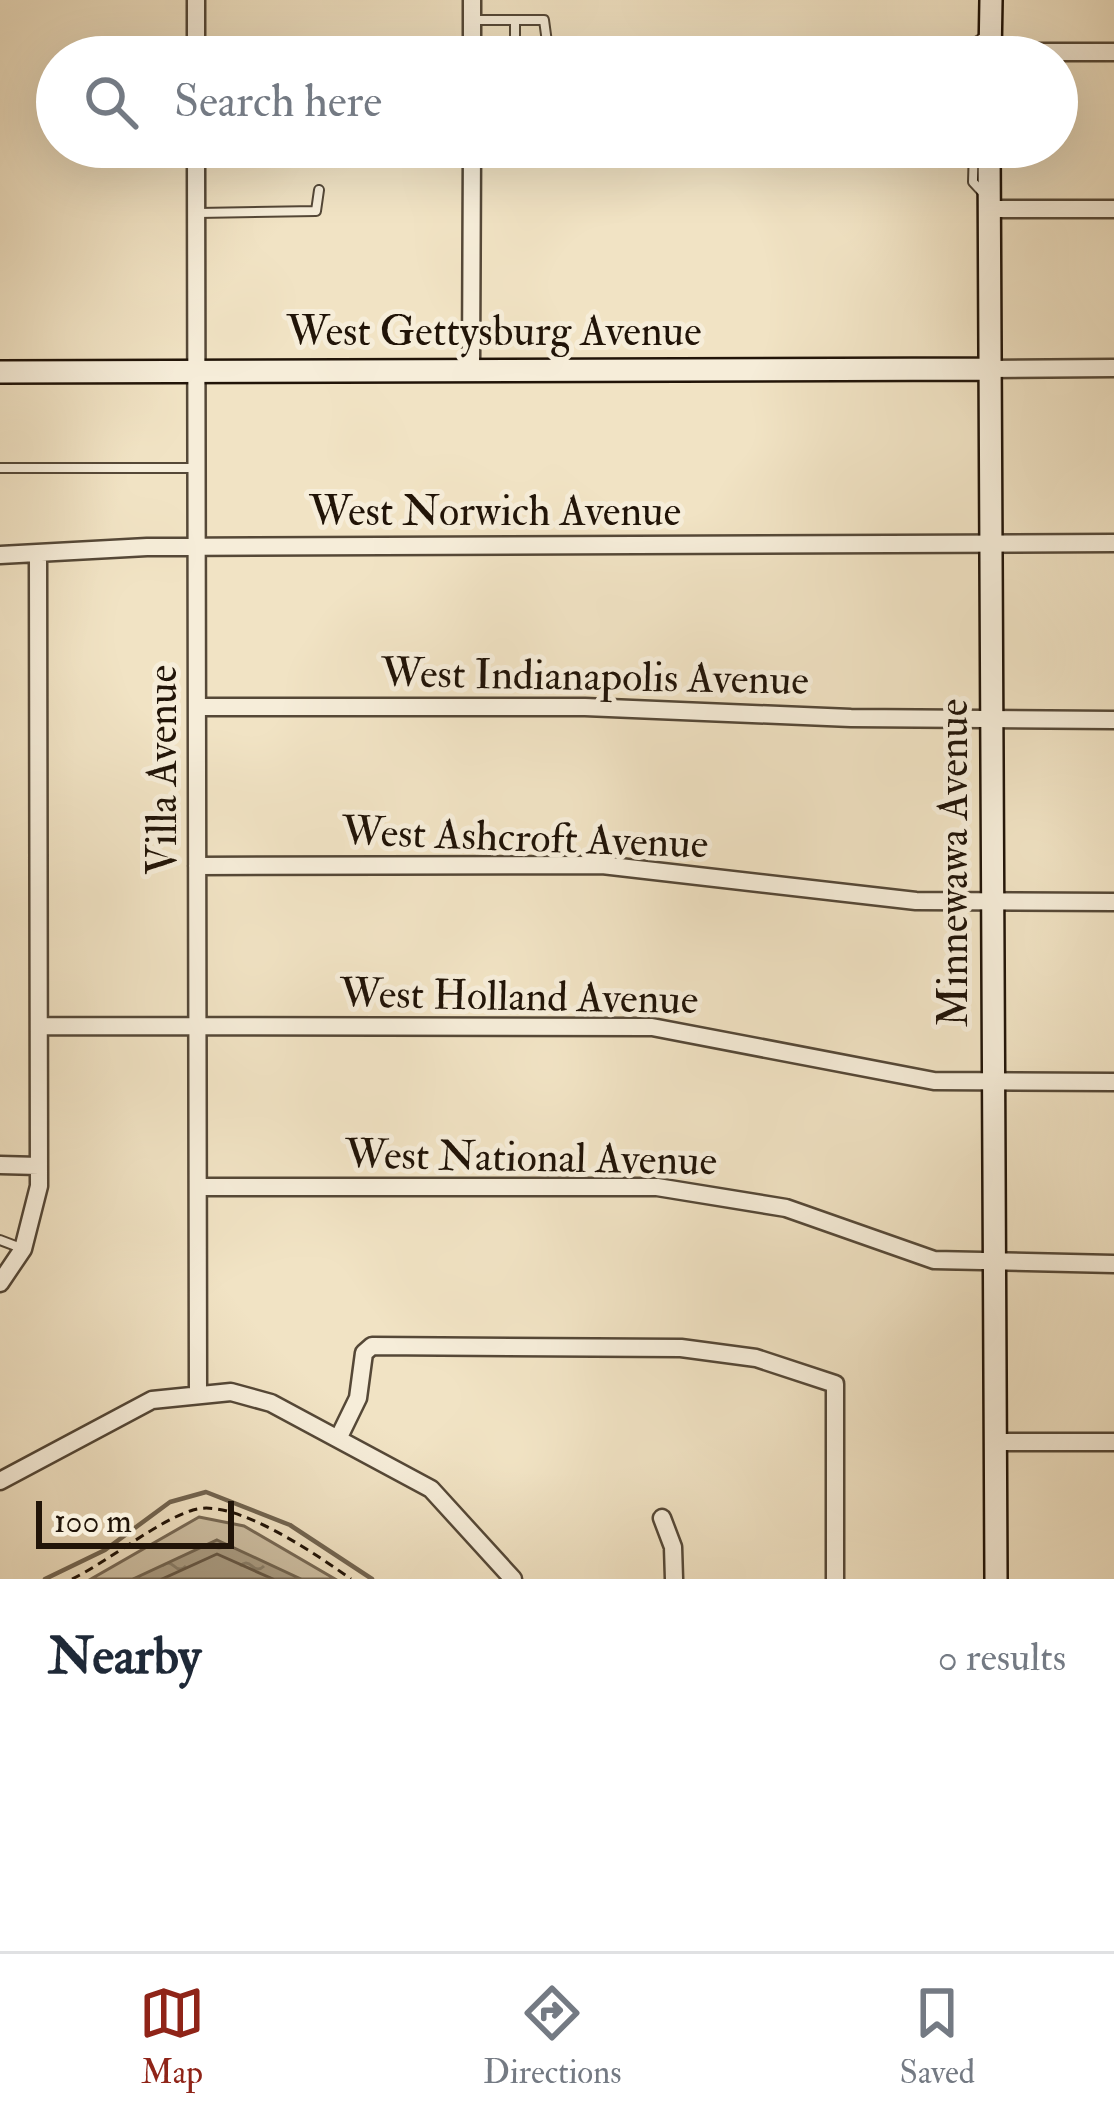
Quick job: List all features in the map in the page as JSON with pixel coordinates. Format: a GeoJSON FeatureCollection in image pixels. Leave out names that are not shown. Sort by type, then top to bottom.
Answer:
{"type":"FeatureCollection","features":[{"type":"Feature","properties":{"kind":"street"},"geometry":{"type":"LineString","coordinates":[[196,0],[196,36]]}},
{"type":"Feature","properties":{"kind":"street"},"geometry":{"type":"LineString","coordinates":[[472,0],[472,36]]}},
{"type":"Feature","properties":{"kind":"street"},"geometry":{"type":"LineString","coordinates":[[988,36],[991,0]]}},
{"type":"Feature","properties":{"kind":"street"},"geometry":{"type":"LineString","coordinates":[[1078,51],[1114,52]]}},
{"type":"Feature","properties":{"kind":"street","name":"Villa Avenue"},"geometry":{"type":"LineString","coordinates":[[196,168],[198,1392]]}},
{"type":"Feature","properties":{"kind":"street"},"geometry":{"type":"LineString","coordinates":[[471,369],[472,168]]}},
{"type":"Feature","properties":{"kind":"street","name":"Minnewawa Avenue"},"geometry":{"type":"LineString","coordinates":[[988,168],[996,1579]]}},
{"type":"Feature","properties":{"kind":"street"},"geometry":{"type":"LineString","coordinates":[[988,203],[1114,209]]}},
{"type":"Feature","properties":{"kind":"street"},"geometry":{"type":"LineString","coordinates":[[988,368],[1114,368]]}},
{"type":"Feature","properties":{"kind":"street","name":"West Gettysburg Avenue"},"geometry":{"type":"LineString","coordinates":[[0,372],[988,368]]}},
{"type":"Feature","properties":{"kind":"street","name":"West Norwich Avenue"},"geometry":{"type":"LineString","coordinates":[[0,555],[195,547],[1114,543]]}},
{"type":"Feature","properties":{"kind":"street"},"geometry":{"type":"LineString","coordinates":[[0,1283],[22,1249],[37,1208],[38,555]]}},
{"type":"Feature","properties":{"kind":"street","name":"West Indianapolis Avenue"},"geometry":{"type":"LineString","coordinates":[[197,707],[585,706],[1114,721]]}},
{"type":"Feature","properties":{"kind":"street","name":"West Ashcroft Avenue"},"geometry":{"type":"LineString","coordinates":[[197,866],[602,865],[916,901],[1114,902]]}},
{"type":"Feature","properties":{"kind":"street","name":"West Holland Avenue"},"geometry":{"type":"LineString","coordinates":[[40,1026],[652,1027],[934,1081],[1114,1082]]}},
{"type":"Feature","properties":{"kind":"street"},"geometry":{"type":"LineString","coordinates":[[0,1166],[39,1166]]}},
{"type":"Feature","properties":{"kind":"street","name":"West National Avenue"},"geometry":{"type":"LineString","coordinates":[[199,1187],[657,1187],[786,1208],[934,1260],[1114,1264]]}},
{"type":"Feature","properties":{"kind":"street"},"geometry":{"type":"LineString","coordinates":[[338,1437],[358,1398],[364,1354],[381,1345],[681,1348],[756,1358],[835,1384],[835,1579]]}},
{"type":"Feature","properties":{"kind":"street"},"geometry":{"type":"LineString","coordinates":[[0,1481],[152,1400],[231,1392],[271,1403],[430,1489],[513,1579]]}},
{"type":"Feature","properties":{"kind":"street"},"geometry":{"type":"LineString","coordinates":[[995,1442],[1114,1442]]}},
{"type":"Feature","properties":{"kind":"street"},"geometry":{"type":"LineString","coordinates":[[662,1518],[673,1547],[674,1579]]}},
{"type":"Feature","properties":{"kind":"lane"},"geometry":{"type":"LineString","coordinates":[[472,20],[544,20],[546,36]]}},
{"type":"Feature","properties":{"kind":"lane"},"geometry":{"type":"LineString","coordinates":[[515,20],[515,36]]}},
{"type":"Feature","properties":{"kind":"lane"},"geometry":{"type":"LineString","coordinates":[[974,168],[974,182],[988,203]]}},
{"type":"Feature","properties":{"kind":"lane"},"geometry":{"type":"LineString","coordinates":[[196,213],[316,212],[319,190]]}},
{"type":"Feature","properties":{"kind":"lane"},"geometry":{"type":"LineString","coordinates":[[0,468],[196,468]]}},
{"type":"Feature","properties":{"kind":"lane"},"geometry":{"type":"LineString","coordinates":[[0,1240],[22,1249]]}},
{"type":"Feature","properties":{"kind":"path"},"geometry":{"type":"LineString","coordinates":[[72,1579],[178,1517],[204,1508],[250,1518],[351,1579]]}},
{"type":"Feature","properties":{"kind":"shaded area"},"geometry":{"type":"Polygon","coordinates":[[[199,1517],[244,1526],[335,1579],[91,1579],[199,1517]]]}},
{"type":"Feature","properties":{"kind":"water"},"geometry":{"type":"Polygon","coordinates":[[[217,1540],[301,1579],[133,1579],[217,1540]]]}},
{"type":"Feature","properties":{"kind":"waterway"},"geometry":{"type":"LineString","coordinates":[[45,1579],[105,1550],[170,1502],[206,1492],[290,1525],[372,1579]]}}]}
